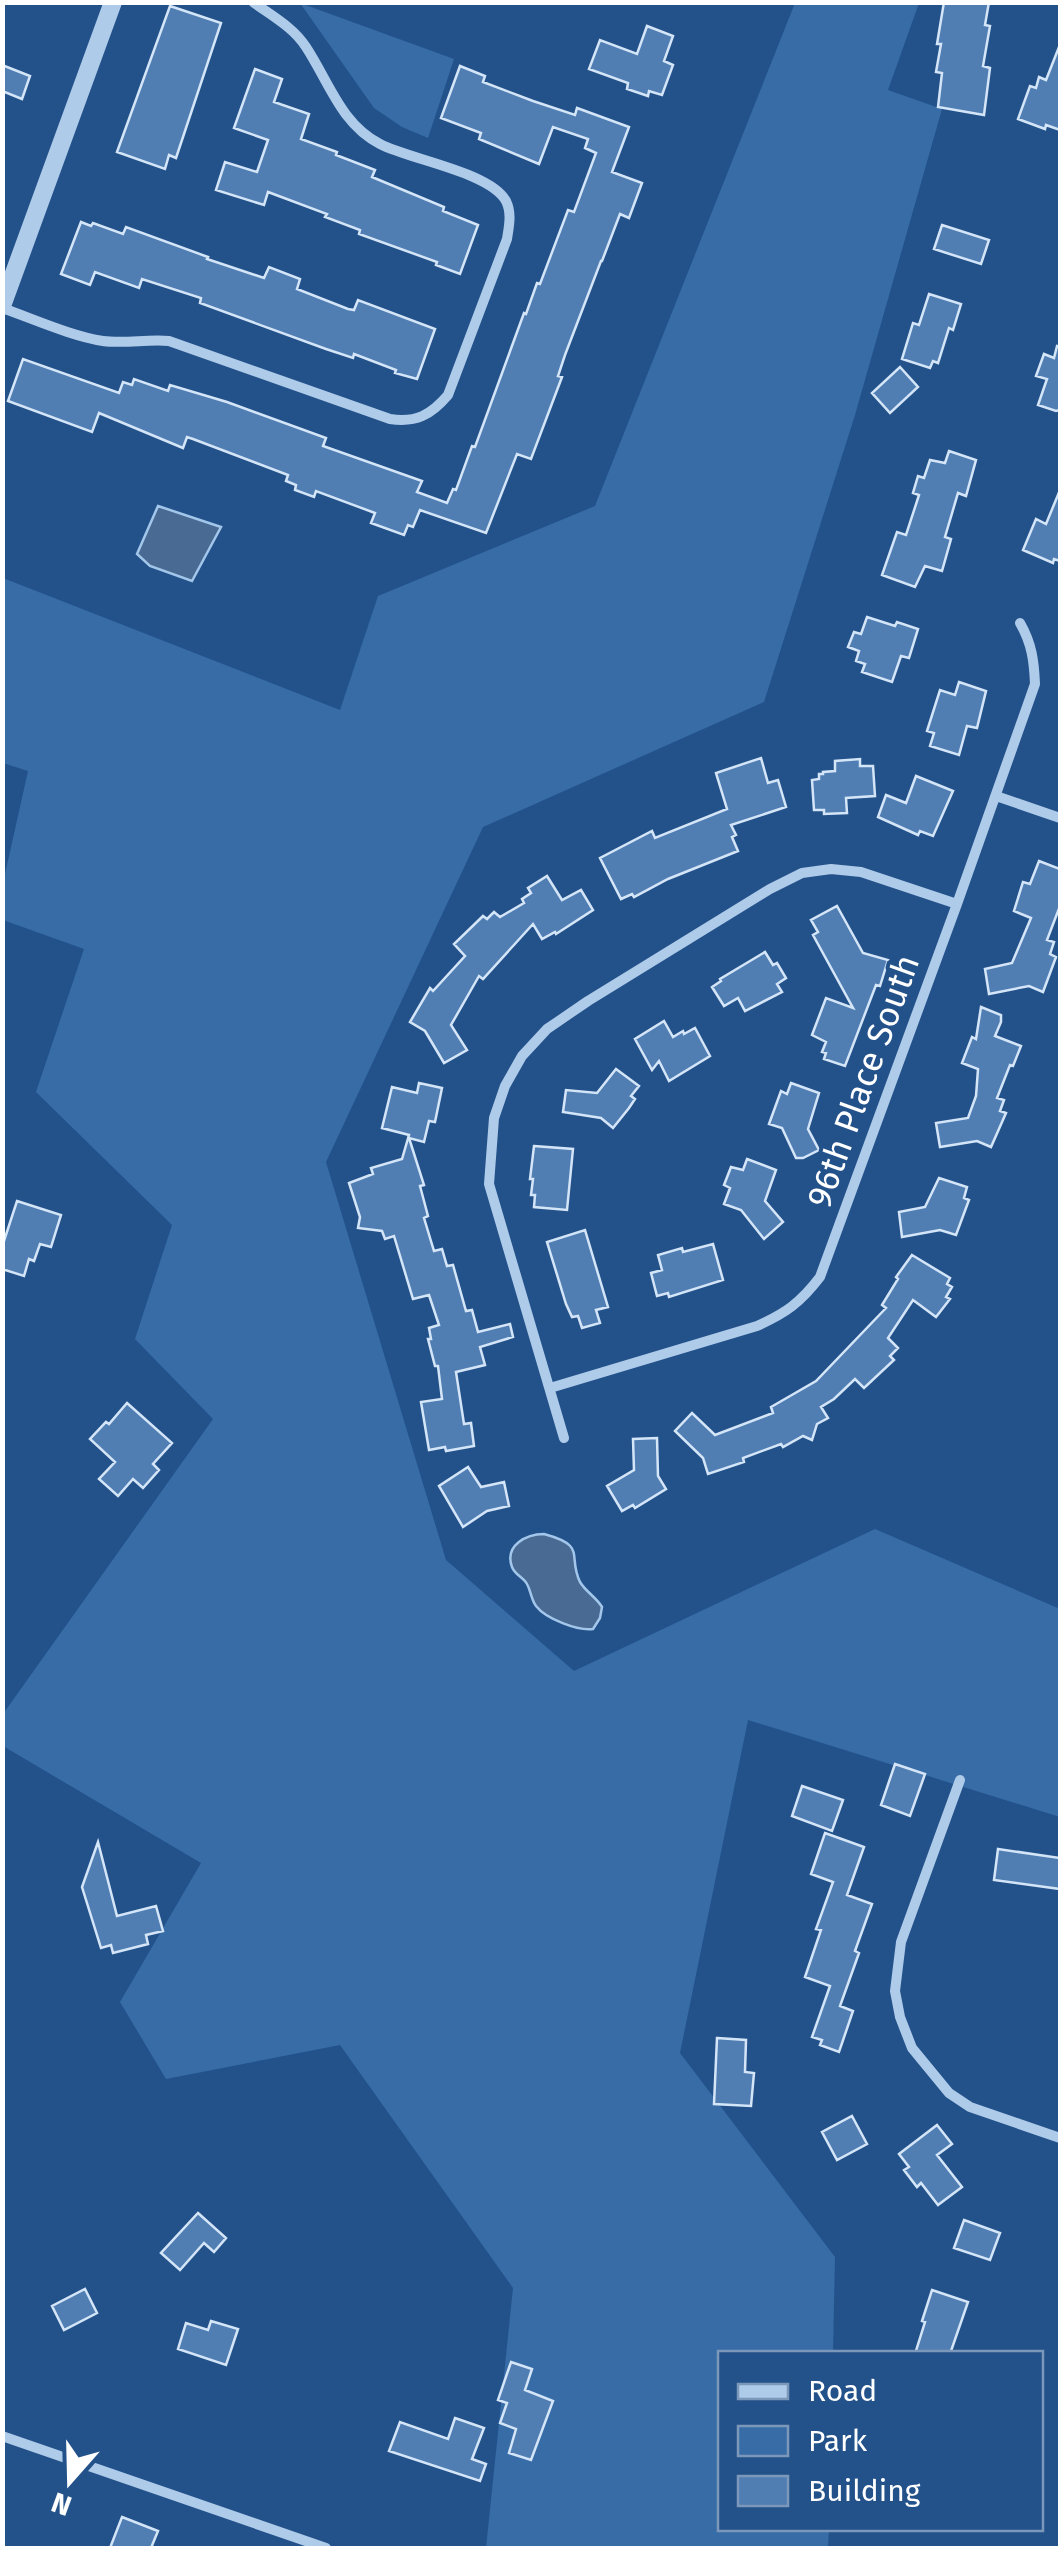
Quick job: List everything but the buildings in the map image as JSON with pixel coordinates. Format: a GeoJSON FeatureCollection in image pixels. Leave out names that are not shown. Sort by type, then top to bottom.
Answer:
{"type":"FeatureCollection","features":[{"type":"Feature","properties":{"kind":"street"},"geometry":{"type":"LineString","coordinates":[[113,2],[2,307],[103,341],[168,341],[390,419],[424,417],[448,396],[506,239],[510,224],[508,205],[490,184],[381,144],[357,128],[304,44],[288,26],[253,2]]}},
{"type":"Feature","properties":{"kind":"street","name":"96th Place South"},"geometry":{"type":"LineString","coordinates":[[550,1388],[757,1326],[784,1314],[820,1277],[1035,684],[1034,656],[1020,623]]}},
{"type":"Feature","properties":{"kind":"street"},"geometry":{"type":"LineString","coordinates":[[996,796],[1060,818]]}},
{"type":"Feature","properties":{"kind":"street"},"geometry":{"type":"LineString","coordinates":[[564,1438],[490,1184],[494,1118],[505,1086],[522,1056],[547,1030],[588,1000],[802,872],[861,872],[957,904]]}},
{"type":"Feature","properties":{"kind":"street"},"geometry":{"type":"LineString","coordinates":[[960,1780],[900,1942],[895,1991],[900,2017],[912,2048],[949,2092],[970,2107],[1060,2138]]}},
{"type":"Feature","properties":{"kind":"street"},"geometry":{"type":"LineString","coordinates":[[2,2436],[296,2544],[326,2548]]}},
{"type":"Feature","properties":{"kind":"green space"},"geometry":{"type":"Polygon","coordinates":[[[300,3],[454,59],[428,138],[402,127],[374,108],[300,3]]]}},
{"type":"Feature","properties":{"kind":"green space"},"geometry":{"type":"Polygon","coordinates":[[[795,3],[919,3],[888,90],[942,109],[855,415],[764,702],[483,827],[326,1162],[446,1560],[574,1671],[875,1529],[1060,1609],[1060,1817],[748,1720],[680,2053],[835,2257],[833,2351],[718,2351],[718,2531],[829,2531],[828,2548],[486,2548],[513,2288],[340,2045],[166,2079],[120,2002],[201,1863],[3,1746],[3,1714],[213,1419],[135,1339],[172,1225],[36,1092],[84,949],[3,920],[3,883],[28,771],[3,763],[3,578],[340,710],[378,596],[595,506],[795,3]]]}},
{"type":"Feature","properties":{"kind":"shaded area"},"geometry":{"type":"Polygon","coordinates":[[[158,506],[221,527],[192,581],[150,566],[137,554],[158,506]]]}},
{"type":"Feature","properties":{"kind":"shaded area"},"geometry":{"type":"Polygon","coordinates":[[[544,1534],[558,1538],[574,1552],[580,1582],[602,1607],[593,1629],[563,1623],[541,1611],[527,1584],[513,1570],[510,1559],[514,1547],[524,1539],[544,1534]]]}}]}
